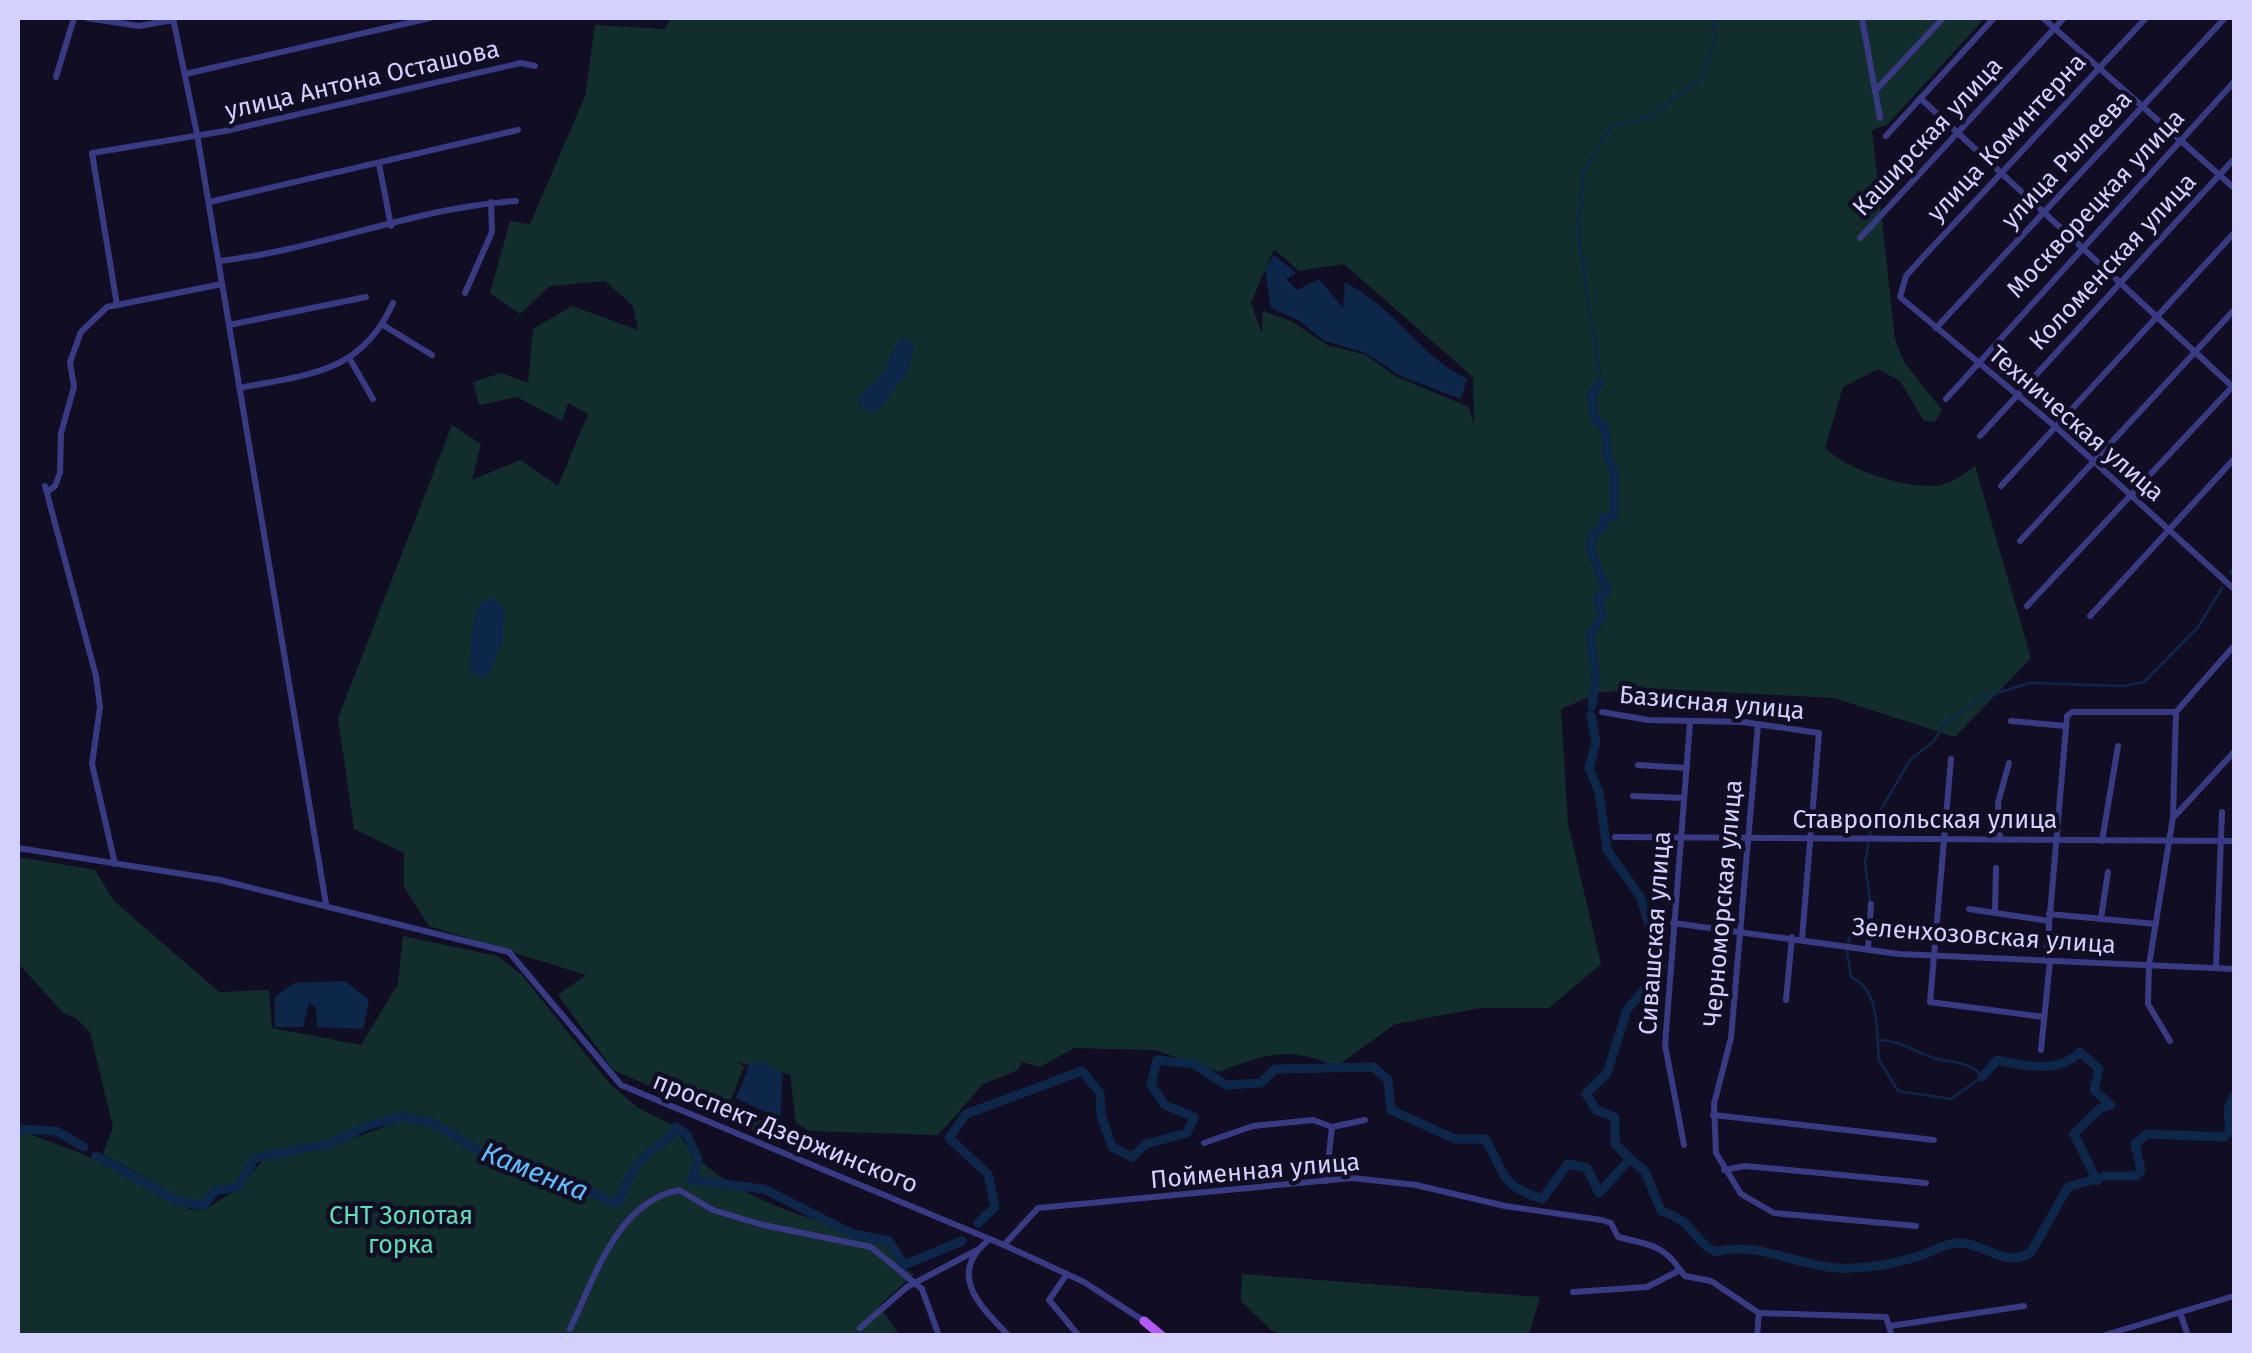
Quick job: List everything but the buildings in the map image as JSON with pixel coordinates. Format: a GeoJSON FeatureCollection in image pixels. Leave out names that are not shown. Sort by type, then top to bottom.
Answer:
{"type":"FeatureCollection","features":[{"type":"Feature","properties":{"kind":"main road","name":"проспект Дзержинского"},"geometry":{"type":"LineString","coordinates":[[1144,1321],[1162,1336]]}},
{"type":"Feature","properties":{"kind":"street"},"geometry":{"type":"LineString","coordinates":[[56,76],[74,18]]}},
{"type":"Feature","properties":{"kind":"street"},"geometry":{"type":"LineString","coordinates":[[88,18],[139,26],[173,19],[197,134],[326,904]]}},
{"type":"Feature","properties":{"kind":"street"},"geometry":{"type":"LineString","coordinates":[[185,74],[430,18]]}},
{"type":"Feature","properties":{"kind":"street"},"geometry":{"type":"LineString","coordinates":[[1875,18],[1863,21],[1880,118]]}},
{"type":"Feature","properties":{"kind":"street"},"geometry":{"type":"LineString","coordinates":[[1875,91],[1944,18]]}},
{"type":"Feature","properties":{"kind":"street"},"geometry":{"type":"LineString","coordinates":[[1886,136],[1994,18]]}},
{"type":"Feature","properties":{"kind":"street"},"geometry":{"type":"LineString","coordinates":[[2043,18],[2234,188]]}},
{"type":"Feature","properties":{"kind":"street","name":"Каширская улица"},"geometry":{"type":"LineString","coordinates":[[1860,238],[2064,18]]}},
{"type":"Feature","properties":{"kind":"street","name":"улица Коминтерна"},"geometry":{"type":"LineString","coordinates":[[1900,287],[2146,18]]}},
{"type":"Feature","properties":{"kind":"street","name":"улица Рылеева"},"geometry":{"type":"LineString","coordinates":[[1936,328],[2225,18]]}},
{"type":"Feature","properties":{"kind":"street","name":"улица Антона Осташова"},"geometry":{"type":"LineString","coordinates":[[117,305],[92,153],[353,104],[520,63],[535,66]]}},
{"type":"Feature","properties":{"kind":"street","name":"Москворецкая улица"},"geometry":{"type":"LineString","coordinates":[[1946,399],[1976,361],[2234,82]]}},
{"type":"Feature","properties":{"kind":"street"},"geometry":{"type":"LineString","coordinates":[[1920,98],[2234,387],[2027,606]]}},
{"type":"Feature","properties":{"kind":"street"},"geometry":{"type":"LineString","coordinates":[[208,202],[518,130]]}},
{"type":"Feature","properties":{"kind":"street","name":"Коломенская улица"},"geometry":{"type":"LineString","coordinates":[[1980,436],[2234,159]]}},
{"type":"Feature","properties":{"kind":"street"},"geometry":{"type":"LineString","coordinates":[[379,164],[391,226]]}},
{"type":"Feature","properties":{"kind":"street"},"geometry":{"type":"LineString","coordinates":[[219,262],[491,202],[516,201]]}},
{"type":"Feature","properties":{"kind":"street"},"geometry":{"type":"LineString","coordinates":[[465,293],[492,232],[491,202]]}},
{"type":"Feature","properties":{"kind":"street"},"geometry":{"type":"LineString","coordinates":[[2000,486],[2234,234]]}},
{"type":"Feature","properties":{"kind":"street"},"geometry":{"type":"LineString","coordinates":[[115,864],[92,764],[100,707],[96,676],[46,489],[56,486],[60,473],[62,433],[74,387],[70,362],[73,343],[100,312],[117,305],[222,284]]}},
{"type":"Feature","properties":{"kind":"street","name":"Техническая улица"},"geometry":{"type":"LineString","coordinates":[[1900,287],[1903,304],[2056,427],[2234,589]]}},
{"type":"Feature","properties":{"kind":"street"},"geometry":{"type":"LineString","coordinates":[[229,324],[366,297]]}},
{"type":"Feature","properties":{"kind":"street"},"geometry":{"type":"LineString","coordinates":[[239,388],[351,361],[383,325],[392,303]]}},
{"type":"Feature","properties":{"kind":"street"},"geometry":{"type":"LineString","coordinates":[[2020,541],[2234,310]]}},
{"type":"Feature","properties":{"kind":"street"},"geometry":{"type":"LineString","coordinates":[[383,325],[432,355]]}},
{"type":"Feature","properties":{"kind":"street"},"geometry":{"type":"LineString","coordinates":[[351,361],[372,399]]}},
{"type":"Feature","properties":{"kind":"street"},"geometry":{"type":"LineString","coordinates":[[2090,616],[2234,460]]}},
{"type":"Feature","properties":{"kind":"street"},"geometry":{"type":"LineString","coordinates":[[2170,1041],[2150,1011],[2149,965],[2166,840],[2173,817],[2176,712],[2234,646]]}},
{"type":"Feature","properties":{"kind":"street","name":"Базисная улица"},"geometry":{"type":"LineString","coordinates":[[1602,712],[1819,733],[1811,838]]}},
{"type":"Feature","properties":{"kind":"street"},"geometry":{"type":"LineString","coordinates":[[2041,1050],[2066,726],[2072,712],[2176,712]]}},
{"type":"Feature","properties":{"kind":"street"},"geometry":{"type":"LineString","coordinates":[[2012,721],[2066,726]]}},
{"type":"Feature","properties":{"kind":"street","name":"Сивашская улица"},"geometry":{"type":"LineString","coordinates":[[1684,1144],[1665,1045],[1690,723]]}},
{"type":"Feature","properties":{"kind":"street","name":"Черноморская улица"},"geometry":{"type":"LineString","coordinates":[[1758,725],[1731,1038],[1714,1115],[1716,1153],[1741,1194],[1774,1213],[1916,1226]]}},
{"type":"Feature","properties":{"kind":"street"},"geometry":{"type":"LineString","coordinates":[[2102,841],[2117,775],[2118,746]]}},
{"type":"Feature","properties":{"kind":"street"},"geometry":{"type":"LineString","coordinates":[[2173,817],[2234,752]]}},
{"type":"Feature","properties":{"kind":"street"},"geometry":{"type":"LineString","coordinates":[[1952,759],[1929,997],[1934,1004],[2044,1017]]}},
{"type":"Feature","properties":{"kind":"street"},"geometry":{"type":"LineString","coordinates":[[2000,839],[1998,803],[2008,763]]}},
{"type":"Feature","properties":{"kind":"street"},"geometry":{"type":"LineString","coordinates":[[1638,765],[1688,768]]}},
{"type":"Feature","properties":{"kind":"street"},"geometry":{"type":"LineString","coordinates":[[1633,796],[1684,798]]}},
{"type":"Feature","properties":{"kind":"street"},"geometry":{"type":"LineString","coordinates":[[2216,968],[2222,812]]}},
{"type":"Feature","properties":{"kind":"street","name":"Ставропольская улица"},"geometry":{"type":"LineString","coordinates":[[1615,837],[2234,841]]}},
{"type":"Feature","properties":{"kind":"street"},"geometry":{"type":"LineString","coordinates":[[1802,939],[1811,838]]}},
{"type":"Feature","properties":{"kind":"street","name":"проспект Дзержинского"},"geometry":{"type":"LineString","coordinates":[[18,848],[326,904],[509,952],[621,1085],[1004,1244],[1068,1274],[1144,1321]]}},
{"type":"Feature","properties":{"kind":"street"},"geometry":{"type":"LineString","coordinates":[[1995,910],[1996,868]]}},
{"type":"Feature","properties":{"kind":"street"},"geometry":{"type":"LineString","coordinates":[[2101,918],[2108,872]]}},
{"type":"Feature","properties":{"kind":"street"},"geometry":{"type":"LineString","coordinates":[[1868,950],[1871,904]]}},
{"type":"Feature","properties":{"kind":"street"},"geometry":{"type":"LineString","coordinates":[[1969,909],[2156,924]]}},
{"type":"Feature","properties":{"kind":"street","name":"Зеленхозовская улица"},"geometry":{"type":"LineString","coordinates":[[1673,922],[1868,950],[2234,968]]}},
{"type":"Feature","properties":{"kind":"street"},"geometry":{"type":"LineString","coordinates":[[1786,1000],[1792,937]]}},
{"type":"Feature","properties":{"kind":"street"},"geometry":{"type":"LineString","coordinates":[[1714,1115],[1934,1140]]}},
{"type":"Feature","properties":{"kind":"street"},"geometry":{"type":"LineString","coordinates":[[1204,1144],[1253,1126],[1314,1120],[1332,1127],[1365,1120]]}},
{"type":"Feature","properties":{"kind":"street"},"geometry":{"type":"LineString","coordinates":[[1326,1181],[1332,1127]]}},
{"type":"Feature","properties":{"kind":"street"},"geometry":{"type":"LineString","coordinates":[[1724,1170],[1745,1166],[1926,1182]]}},
{"type":"Feature","properties":{"kind":"street","name":"Пойменная улица"},"geometry":{"type":"LineString","coordinates":[[1004,1244],[1038,1208],[1352,1178],[1416,1185],[1505,1206],[1612,1223],[1618,1237],[1658,1246],[1670,1254],[1685,1276],[1710,1281],[1759,1313]]}},
{"type":"Feature","properties":{"kind":"street"},"geometry":{"type":"LineString","coordinates":[[570,1329],[619,1233],[638,1207],[655,1195],[680,1190],[714,1210],[763,1225],[871,1246],[916,1284],[939,1336]]}},
{"type":"Feature","properties":{"kind":"street"},"geometry":{"type":"LineString","coordinates":[[860,1328],[916,1284],[991,1239]]}},
{"type":"Feature","properties":{"kind":"street"},"geometry":{"type":"LineString","coordinates":[[976,1250],[969,1281],[972,1294],[1009,1336]]}},
{"type":"Feature","properties":{"kind":"street"},"geometry":{"type":"LineString","coordinates":[[1573,1292],[1647,1287],[1680,1270]]}},
{"type":"Feature","properties":{"kind":"street"},"geometry":{"type":"LineString","coordinates":[[1068,1274],[1049,1300],[1078,1336]]}},
{"type":"Feature","properties":{"kind":"street"},"geometry":{"type":"LineString","coordinates":[[2102,1336],[2234,1296]]}},
{"type":"Feature","properties":{"kind":"street"},"geometry":{"type":"LineString","coordinates":[[1757,1336],[1759,1313],[1886,1317],[1891,1331],[2024,1306]]}},
{"type":"Feature","properties":{"kind":"street"},"geometry":{"type":"LineString","coordinates":[[2180,1312],[2188,1336]]}},
{"type":"Feature","properties":{"kind":"green space"},"geometry":{"type":"Polygon","coordinates":[[[672,18],[1985,18],[1887,125],[1872,130],[1895,339],[1904,362],[1942,410],[1935,422],[1924,421],[1900,381],[1878,369],[1843,387],[1825,448],[1860,470],[1918,485],[1943,484],[1975,466],[2031,658],[1955,737],[1834,698],[1660,689],[1601,692],[1561,709],[1568,824],[1601,964],[1549,1008],[1480,1008],[1395,1024],[1336,1067],[1291,1054],[1250,1061],[1219,1072],[1155,1050],[1074,1048],[1040,1067],[1022,1062],[1018,1070],[983,1084],[938,1135],[809,1131],[796,1123],[790,1075],[737,1062],[744,1067],[731,1100],[774,1129],[770,1138],[613,1070],[558,995],[586,975],[429,926],[404,887],[404,853],[354,829],[338,718],[452,425],[481,444],[472,480],[520,460],[558,486],[588,414],[568,403],[562,421],[517,397],[479,405],[473,382],[501,373],[528,383],[533,329],[572,306],[638,330],[633,306],[605,281],[550,286],[520,314],[490,293],[510,221],[530,224],[585,96],[595,25],[664,29],[672,18]],[[1274,249],[1251,303],[1262,334],[1263,311],[1291,321],[1327,345],[1366,355],[1395,376],[1469,407],[1474,425],[1473,377],[1344,264],[1299,271],[1274,249]]]}},
{"type":"Feature","properties":{"kind":"green space"},"geometry":{"type":"Polygon","coordinates":[[[18,857],[95,870],[114,901],[219,992],[269,990],[272,1028],[361,1045],[398,984],[403,936],[497,956],[521,974],[609,1083],[638,1108],[673,1125],[636,1163],[615,1201],[543,1167],[502,1161],[431,1119],[401,1115],[365,1124],[327,1142],[255,1156],[236,1185],[212,1190],[202,1204],[193,1204],[103,1154],[113,1127],[90,1032],[76,1018],[63,1013],[18,963],[18,857]]]}},
{"type":"Feature","properties":{"kind":"green space","name":"СНТ Золотая горка"},"geometry":{"type":"Polygon","coordinates":[[[401,1121],[430,1126],[500,1167],[541,1174],[617,1208],[638,1169],[677,1131],[695,1155],[743,1191],[802,1216],[891,1241],[905,1270],[914,1274],[879,1306],[898,1333],[18,1335],[18,1134],[27,1133],[85,1155],[189,1209],[203,1211],[238,1189],[263,1160],[328,1147],[401,1121]]]}},
{"type":"Feature","properties":{"kind":"green space"},"geometry":{"type":"Polygon","coordinates":[[[1242,1274],[1540,1297],[1529,1335],[1288,1335],[1272,1331],[1241,1301],[1242,1274]]]}},
{"type":"Feature","properties":{"kind":"water"},"geometry":{"type":"Polygon","coordinates":[[[1274,255],[1296,273],[1286,279],[1297,290],[1319,279],[1343,308],[1345,283],[1378,304],[1434,357],[1467,379],[1461,399],[1401,376],[1366,353],[1325,341],[1298,320],[1271,308],[1265,269],[1274,255]]]}},
{"type":"Feature","properties":{"kind":"water"},"geometry":{"type":"Polygon","coordinates":[[[905,338],[915,345],[906,375],[875,413],[860,408],[858,398],[885,370],[898,340],[905,338]]]}},
{"type":"Feature","properties":{"kind":"water"},"geometry":{"type":"Polygon","coordinates":[[[493,597],[504,609],[502,642],[487,678],[470,673],[470,647],[480,604],[493,597]]]}},
{"type":"Feature","properties":{"kind":"water"},"geometry":{"type":"Polygon","coordinates":[[[345,981],[369,1000],[363,1029],[317,1027],[316,1008],[309,1002],[303,1027],[275,1027],[275,997],[294,983],[345,981]]]}},
{"type":"Feature","properties":{"kind":"water"},"geometry":{"type":"Polygon","coordinates":[[[766,1062],[783,1075],[780,1119],[736,1098],[750,1063],[766,1062]]]}},
{"type":"Feature","properties":{"kind":"waterway"},"geometry":{"type":"LineString","coordinates":[[1600,374],[1578,234],[1584,171],[1611,127],[1649,117],[1703,77],[1715,37],[1713,18]]}},
{"type":"Feature","properties":{"kind":"waterway"},"geometry":{"type":"LineString","coordinates":[[1592,706],[1596,678],[1590,635],[1602,617],[1598,597],[1607,591],[1590,549],[1594,533],[1603,528],[1603,518],[1614,516],[1615,476],[1607,455],[1605,428],[1595,419],[1591,395],[1600,382]]}},
{"type":"Feature","properties":{"kind":"waterway"},"geometry":{"type":"LineString","coordinates":[[2230,574],[2234,567]]}},
{"type":"Feature","properties":{"kind":"waterway"},"geometry":{"type":"LineString","coordinates":[[1870,901],[1865,863],[1872,825],[1910,760],[1933,742],[1945,723],[1982,698],[2029,683],[2124,686],[2144,682],[2198,627],[2222,588]]}},
{"type":"Feature","properties":{"kind":"waterway"},"geometry":{"type":"LineString","coordinates":[[1591,715],[1596,743],[1589,768],[1599,792],[1607,850],[1640,896],[1662,966]]}},
{"type":"Feature","properties":{"kind":"waterway"},"geometry":{"type":"LineString","coordinates":[[1848,943],[1855,923]]}},
{"type":"Feature","properties":{"kind":"waterway"},"geometry":{"type":"LineString","coordinates":[[1847,951],[1851,977],[1861,983],[1872,1002],[1879,1060],[1898,1091],[1951,1099],[1982,1077],[1965,1065],[1877,1040]]}},
{"type":"Feature","properties":{"kind":"waterway"},"geometry":{"type":"LineString","coordinates":[[1630,1159],[1615,1144],[1615,1117],[1596,1110],[1586,1094],[1607,1073],[1627,1010],[1661,969]]}},
{"type":"Feature","properties":{"kind":"waterway"},"geometry":{"type":"LineString","coordinates":[[1982,1077],[1997,1060],[2051,1066],[2080,1052],[2099,1069],[2094,1090],[2111,1105],[2099,1109],[2074,1134],[2097,1181]]}},
{"type":"Feature","properties":{"kind":"waterway","name":"Каменка"},"geometry":{"type":"LineString","coordinates":[[978,1223],[995,1207],[988,1174],[949,1138],[966,1114],[1082,1071],[1100,1093],[1101,1115],[1112,1147],[1132,1157],[1146,1144],[1187,1133],[1194,1117],[1165,1105],[1151,1085],[1157,1060],[1194,1064],[1226,1085],[1261,1083],[1275,1069],[1373,1067],[1388,1080],[1391,1110],[1455,1139],[1485,1139],[1504,1176],[1527,1193],[1542,1199],[1568,1164],[1587,1168],[1599,1193],[1630,1159],[1645,1171],[1661,1211],[1682,1221],[1708,1248],[1716,1252],[1761,1251],[1838,1268],[1891,1263],[1958,1243],[2004,1257],[2022,1257],[2031,1252],[2068,1187],[2105,1176],[2137,1176],[2141,1170],[2135,1144],[2147,1134],[2224,1137],[2230,1131],[2228,1109],[2234,1096]]}},
{"type":"Feature","properties":{"kind":"waterway","name":"Каменка"},"geometry":{"type":"LineString","coordinates":[[96,1156],[176,1200],[203,1206],[215,1191],[238,1187],[255,1158],[329,1144],[367,1126],[401,1117],[431,1122],[501,1164],[542,1171],[617,1204],[637,1165],[667,1140],[676,1127],[687,1135],[698,1160],[691,1180],[764,1189],[853,1234],[889,1241],[904,1265],[962,1241]]}},
{"type":"Feature","properties":{"kind":"waterway","name":"Каменка"},"geometry":{"type":"LineString","coordinates":[[18,1129],[56,1131],[84,1147]]}}]}
